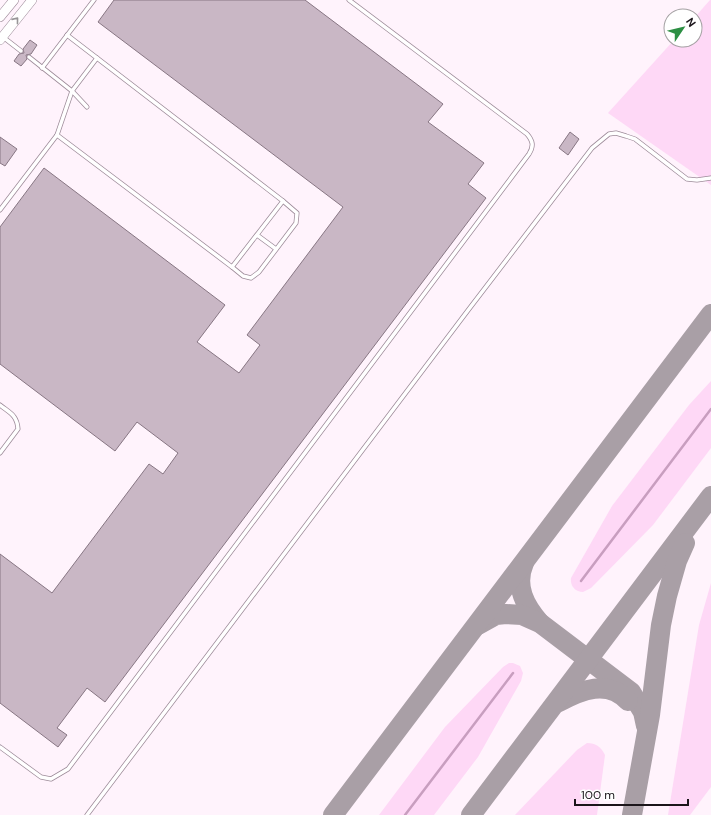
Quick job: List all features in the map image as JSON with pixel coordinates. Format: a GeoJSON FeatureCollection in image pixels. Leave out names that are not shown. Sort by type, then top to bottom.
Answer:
{"type":"FeatureCollection","features":[{"type":"Feature","properties":{"kind":"street"},"geometry":{"type":"LineString","coordinates":[[0,17],[14,0]]}},
{"type":"Feature","properties":{"kind":"street"},"geometry":{"type":"LineString","coordinates":[[1,37],[32,0]]}},
{"type":"Feature","properties":{"kind":"lane"},"geometry":{"type":"LineString","coordinates":[[42,68],[94,0]]}},
{"type":"Feature","properties":{"kind":"lane"},"geometry":{"type":"LineString","coordinates":[[0,747],[41,777],[51,779],[68,770],[532,149],[533,144],[527,134],[349,0]]}},
{"type":"Feature","properties":{"kind":"lane"},"geometry":{"type":"LineString","coordinates":[[57,135],[243,276],[251,278],[259,272],[296,223],[298,218],[295,210],[67,35]]}},
{"type":"Feature","properties":{"kind":"lane"},"geometry":{"type":"LineString","coordinates":[[1,37],[21,51]]}},
{"type":"Feature","properties":{"kind":"lane"},"geometry":{"type":"LineString","coordinates":[[28,57],[72,91],[88,107]]}},
{"type":"Feature","properties":{"kind":"lane"},"geometry":{"type":"LineString","coordinates":[[0,210],[57,135],[72,91],[97,58]]}},
{"type":"Feature","properties":{"kind":"lane"},"geometry":{"type":"LineString","coordinates":[[87,815],[469,309],[596,144],[609,134],[616,133],[634,139],[687,178],[697,180],[711,178]]}},
{"type":"Feature","properties":{"kind":"lane"},"geometry":{"type":"LineString","coordinates":[[232,267],[283,201]]}},
{"type":"Feature","properties":{"kind":"lane"},"geometry":{"type":"LineString","coordinates":[[257,235],[276,249]]}},
{"type":"Feature","properties":{"kind":"lane"},"geometry":{"type":"LineString","coordinates":[[0,405],[12,414],[17,421],[18,429],[0,453]]}},
{"type":"Feature","properties":{"kind":"shaded area"},"geometry":{"type":"Polygon","coordinates":[[[711,0],[711,185],[608,113],[667,48],[703,48],[703,8],[711,0]]]}},
{"type":"Feature","properties":{"kind":"shaded area"},"geometry":{"type":"Polygon","coordinates":[[[711,381],[711,448],[653,525],[591,588],[583,592],[575,590],[571,584],[571,578],[612,506],[689,405],[711,381]]]}},
{"type":"Feature","properties":{"kind":"shaded area"},"geometry":{"type":"Polygon","coordinates":[[[711,583],[711,787],[690,815],[668,815],[699,625],[711,583]]]}},
{"type":"Feature","properties":{"kind":"shaded area"},"geometry":{"type":"Polygon","coordinates":[[[509,663],[520,666],[523,673],[521,681],[478,757],[434,815],[379,815],[445,727],[503,667],[509,663]]]}},
{"type":"Feature","properties":{"kind":"shaded area"},"geometry":{"type":"Polygon","coordinates":[[[587,743],[598,746],[605,755],[597,815],[515,815],[577,750],[587,743]]]}},
{"type":"Feature","properties":{"kind":"building"},"geometry":{"type":"Polygon","coordinates":[[[114,0],[305,0],[443,104],[428,122],[484,163],[468,184],[486,198],[105,702],[87,688],[57,728],[67,735],[58,747],[0,703],[0,554],[52,593],[149,464],[163,474],[178,453],[137,422],[115,451],[0,364],[0,227],[44,168],[225,305],[197,342],[239,373],[260,345],[247,335],[343,207],[98,22],[114,0]]]}},
{"type":"Feature","properties":{"kind":"building"},"geometry":{"type":"Polygon","coordinates":[[[30,40],[37,45],[31,54],[26,55],[27,59],[21,66],[14,61],[19,54],[24,53],[23,49],[30,40]]]}},
{"type":"Feature","properties":{"kind":"building"},"geometry":{"type":"Polygon","coordinates":[[[570,132],[579,139],[568,155],[559,148],[570,132]]]}},
{"type":"Feature","properties":{"kind":"building"},"geometry":{"type":"Polygon","coordinates":[[[0,137],[17,149],[5,166],[0,163],[0,137]]]}},
{"type":"Feature","properties":{"kind":"waterway"},"geometry":{"type":"LineString","coordinates":[[581,581],[711,409]]}},
{"type":"Feature","properties":{"kind":"waterway"},"geometry":{"type":"LineString","coordinates":[[405,815],[513,673]]}},
{"type":"Feature","properties":{"kind":"taxiway"},"geometry":{"type":"LineString","coordinates":[[333,815],[711,314]]}},
{"type":"Feature","properties":{"kind":"taxiway"},"geometry":{"type":"LineString","coordinates":[[471,815],[711,496]]}},
{"type":"Feature","properties":{"kind":"taxiway"},"geometry":{"type":"LineString","coordinates":[[632,815],[650,715],[661,625],[667,596],[677,561],[685,543]]}},
{"type":"Feature","properties":{"kind":"taxiway"},"geometry":{"type":"LineString","coordinates":[[524,563],[521,571],[521,588],[526,603],[540,623]]}},
{"type":"Feature","properties":{"kind":"taxiway"},"geometry":{"type":"LineString","coordinates":[[478,625],[496,615],[506,614],[522,615],[540,623],[631,692],[643,712],[646,726]]}},
{"type":"Feature","properties":{"kind":"taxiway"},"geometry":{"type":"LineString","coordinates":[[559,702],[585,691],[603,688],[620,694],[628,701]]}}]}
